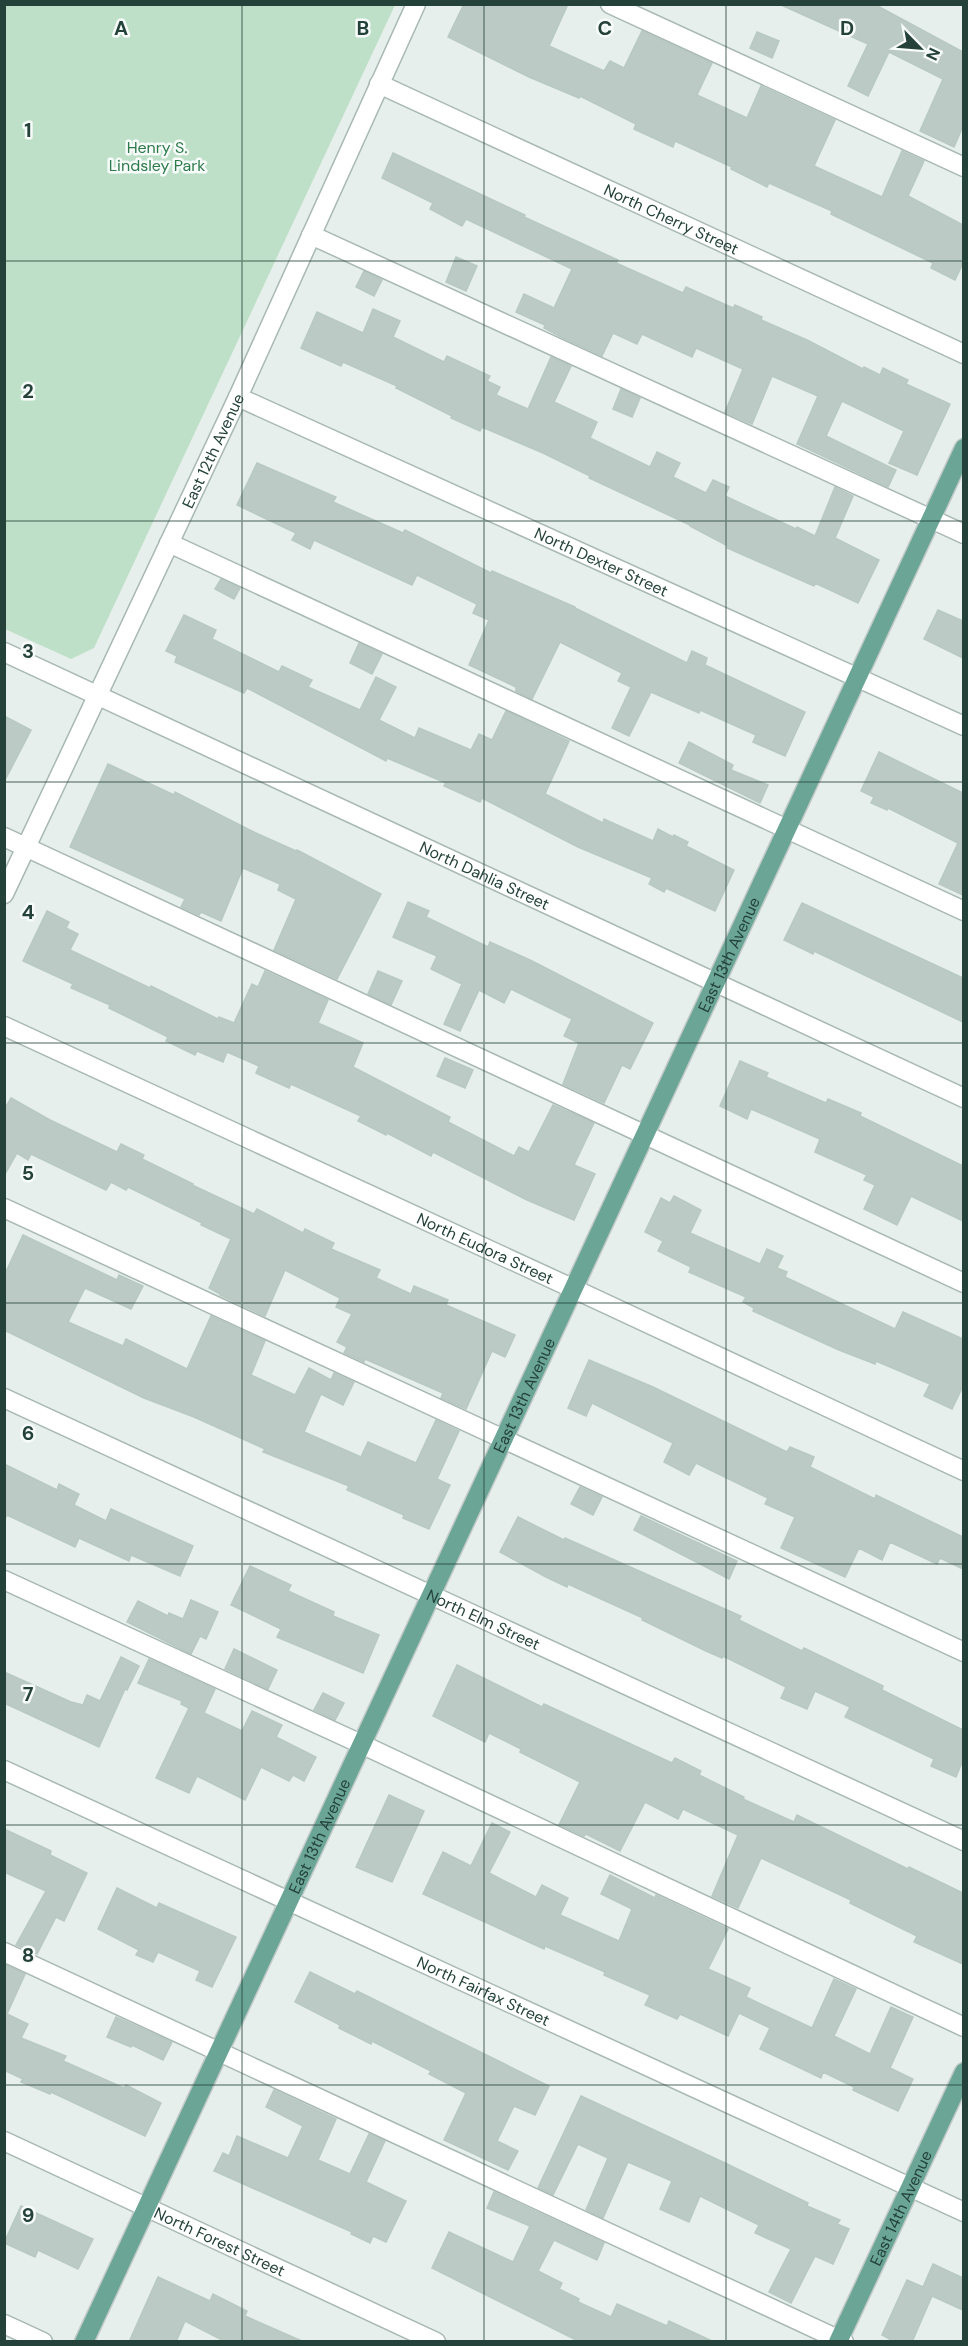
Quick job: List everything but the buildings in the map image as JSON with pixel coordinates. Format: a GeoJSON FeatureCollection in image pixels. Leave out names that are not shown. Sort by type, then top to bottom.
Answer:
{"type":"FeatureCollection","features":[{"type":"Feature","properties":{"kind":"main road","name":"East 13th Avenue"},"geometry":{"type":"LineString","coordinates":[[84,2342],[963,448]]}},
{"type":"Feature","properties":{"kind":"main road","name":"East 14th Avenue"},"geometry":{"type":"LineString","coordinates":[[840,2341],[963,2072]]}},
{"type":"Feature","properties":{"kind":"street","name":"East 12th Avenue"},"geometry":{"type":"LineString","coordinates":[[4,894],[238,397],[416,4]]}},
{"type":"Feature","properties":{"kind":"street"},"geometry":{"type":"LineString","coordinates":[[610,4],[963,167]]}},
{"type":"Feature","properties":{"kind":"street","name":"North Cherry Street"},"geometry":{"type":"LineString","coordinates":[[379,84],[963,354]]}},
{"type":"Feature","properties":{"kind":"street"},"geometry":{"type":"LineString","coordinates":[[312,235],[963,534]]}},
{"type":"Feature","properties":{"kind":"street","name":"North Dexter Street"},"geometry":{"type":"LineString","coordinates":[[238,397],[858,676],[963,726]]}},
{"type":"Feature","properties":{"kind":"street"},"geometry":{"type":"LineString","coordinates":[[169,543],[963,911]]}},
{"type":"Feature","properties":{"kind":"street","name":"North Dahlia Street"},"geometry":{"type":"LineString","coordinates":[[4,652],[963,1098]]}},
{"type":"Feature","properties":{"kind":"street"},"geometry":{"type":"LineString","coordinates":[[4,837],[645,1133],[963,1283]]}},
{"type":"Feature","properties":{"kind":"street","name":"North Eudora Street"},"geometry":{"type":"LineString","coordinates":[[4,1026],[963,1471]]}},
{"type":"Feature","properties":{"kind":"street"},"geometry":{"type":"LineString","coordinates":[[4,1208],[963,1652]]}},
{"type":"Feature","properties":{"kind":"street","name":"North Elm Street"},"geometry":{"type":"LineString","coordinates":[[4,1398],[963,1841]]}},
{"type":"Feature","properties":{"kind":"street"},"geometry":{"type":"LineString","coordinates":[[4,1580],[361,1744],[963,2027]]}},
{"type":"Feature","properties":{"kind":"street","name":"North Fairfax Street"},"geometry":{"type":"LineString","coordinates":[[4,1770],[963,2211]]}},
{"type":"Feature","properties":{"kind":"street"},"geometry":{"type":"LineString","coordinates":[[4,1952],[840,2341]]}},
{"type":"Feature","properties":{"kind":"street","name":"North Forest Street"},"geometry":{"type":"LineString","coordinates":[[4,2141],[436,2342]]}},
{"type":"Feature","properties":{"kind":"street"},"geometry":{"type":"LineString","coordinates":[[4,2324],[43,2342]]}},
{"type":"Feature","properties":{"kind":"green space","name":"Henry S. Lindsley Park"},"geometry":{"type":"Polygon","coordinates":[[[5,4],[395,5],[94,648],[71,659],[5,629],[5,4]]]}}]}
